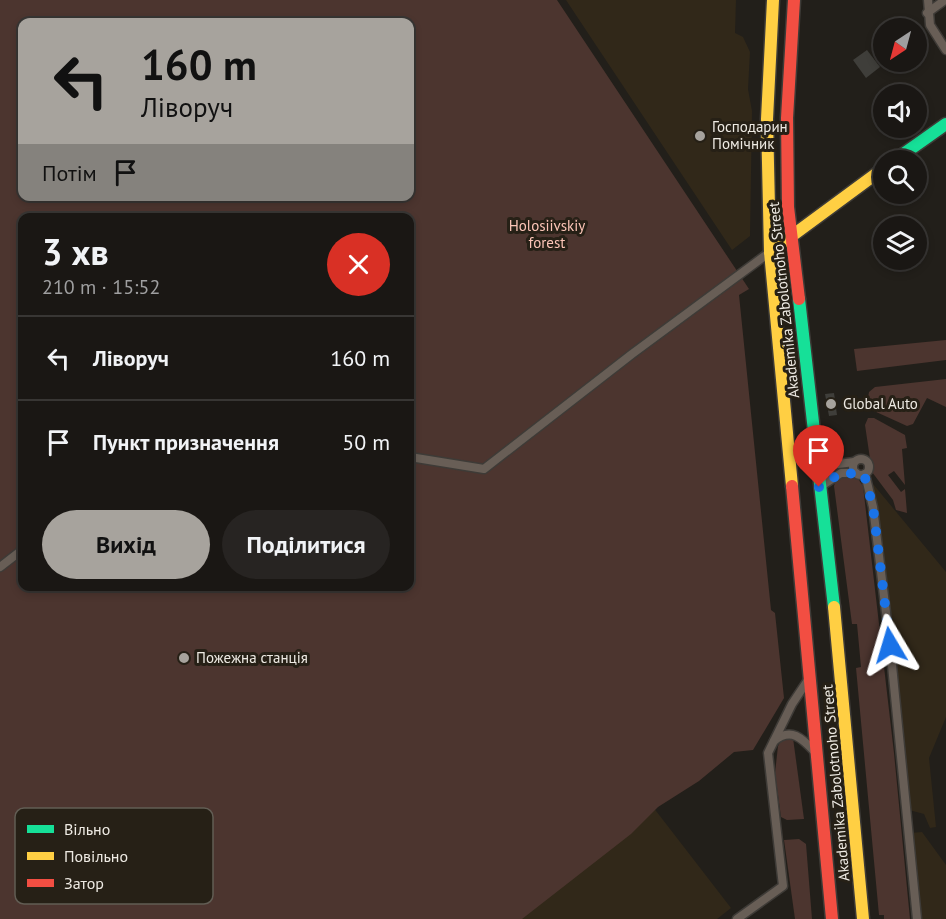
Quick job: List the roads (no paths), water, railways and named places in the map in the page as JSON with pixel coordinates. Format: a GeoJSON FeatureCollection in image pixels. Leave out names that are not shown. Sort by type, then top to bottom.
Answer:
{"type":"FeatureCollection","features":[{"type":"Feature","properties":{"kind":"main road","name":"Akademika Zabolotnoho Street"},"geometry":{"type":"LineString","coordinates":[[773,0],[767,119],[770,252],[832,919]]}},
{"type":"Feature","properties":{"kind":"main road","name":"Akademika Zabolotnoho Street"},"geometry":{"type":"LineString","coordinates":[[794,0],[787,118],[790,236],[850,756],[863,919]]}},
{"type":"Feature","properties":{"kind":"main road"},"geometry":{"type":"LineString","coordinates":[[909,150],[946,124]]}},
{"type":"Feature","properties":{"kind":"main road"},"geometry":{"type":"LineString","coordinates":[[770,252],[873,176]]}},
{"type":"Feature","properties":{"kind":"street"},"geometry":{"type":"LineString","coordinates":[[928,0],[927,12],[930,25],[946,50]]}},
{"type":"Feature","properties":{"kind":"street"},"geometry":{"type":"LineString","coordinates":[[927,12],[945,0]]}},
{"type":"Feature","properties":{"kind":"street"},"geometry":{"type":"LineString","coordinates":[[414,458],[484,469],[632,354],[770,252]]}},
{"type":"Feature","properties":{"kind":"street"},"geometry":{"type":"LineString","coordinates":[[815,453],[838,464],[861,459],[866,461],[869,468],[860,473],[841,473],[819,487]]}},
{"type":"Feature","properties":{"kind":"street"},"geometry":{"type":"LineString","coordinates":[[854,462],[853,467],[860,473],[873,507],[889,635],[917,919]]}},
{"type":"Feature","properties":{"kind":"street"},"geometry":{"type":"LineString","coordinates":[[0,567],[18,553]]}},
{"type":"Feature","properties":{"kind":"street"},"geometry":{"type":"LineString","coordinates":[[737,919],[783,886],[767,760],[772,743],[810,677]]}},
{"type":"Feature","properties":{"kind":"street"},"geometry":{"type":"LineString","coordinates":[[772,743],[785,733],[789,733],[798,736],[818,756]]}},
{"type":"Feature","properties":{"kind":"place","name":"Господарин Помічник"},"geometry":{"type":"Point","coordinates":[700,136]}},
{"type":"Feature","properties":{"kind":"place","name":"Global Auto"},"geometry":{"type":"Point","coordinates":[831,404]}},
{"type":"Feature","properties":{"kind":"place","name":"Пожежна станція"},"geometry":{"type":"Point","coordinates":[184,658]}},
{"type":"Feature","properties":{"kind":"park label","name":"Holosiivskiy forest"},"geometry":{"type":"Point","coordinates":[547,234]}}]}
